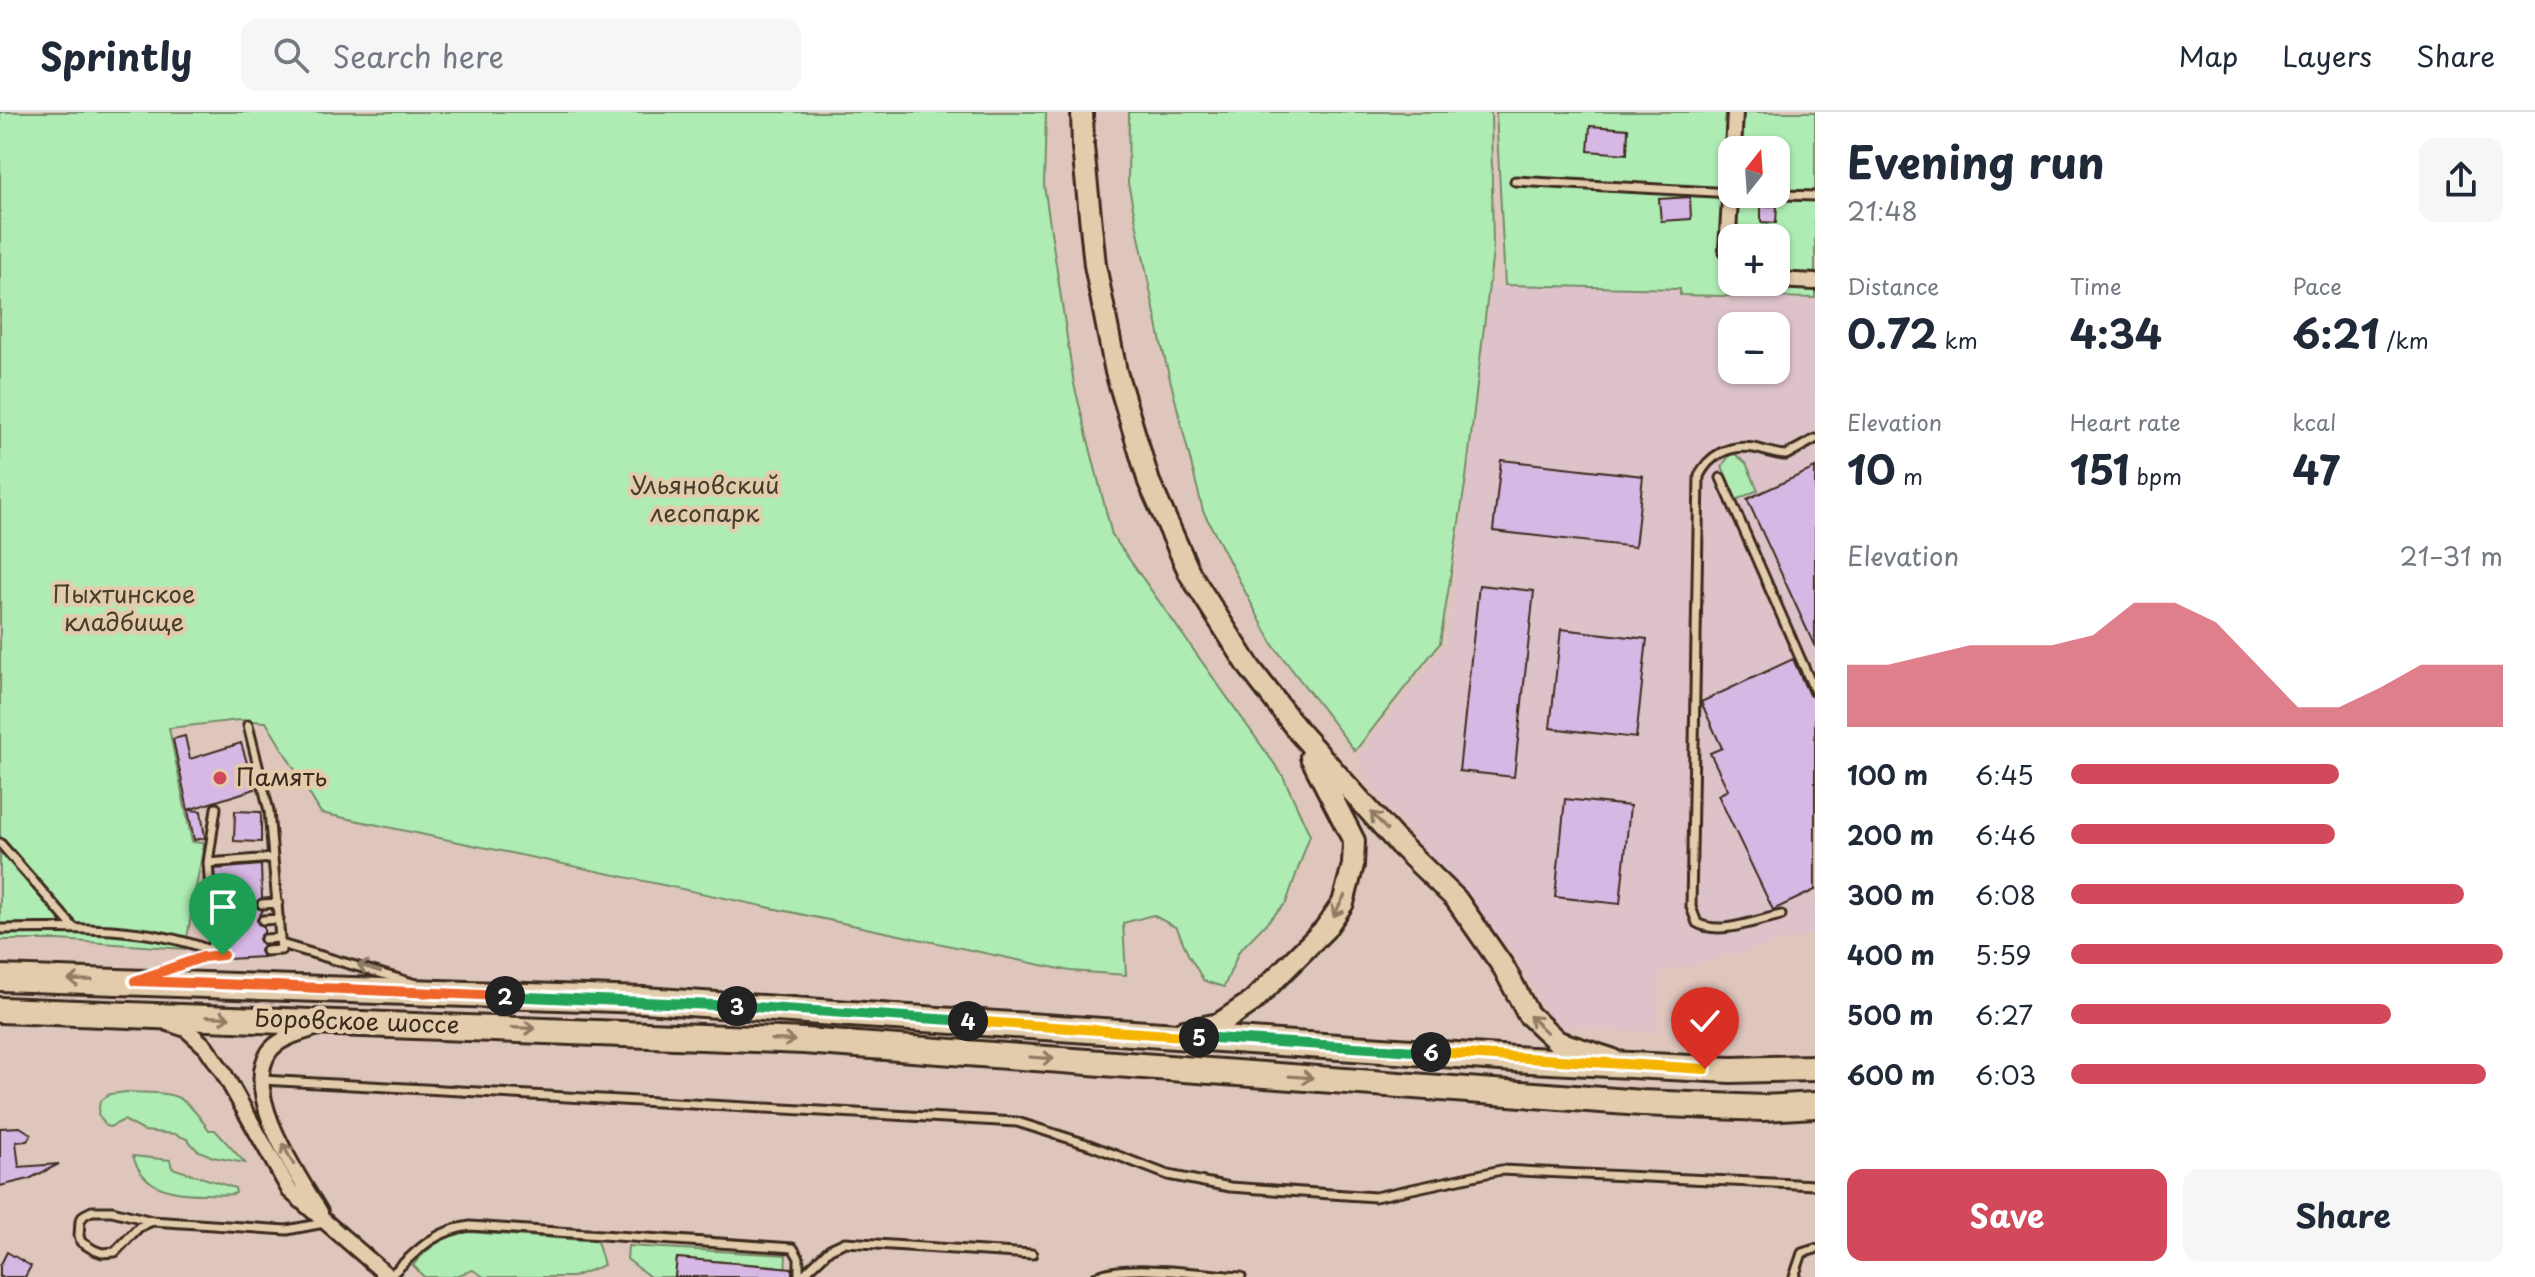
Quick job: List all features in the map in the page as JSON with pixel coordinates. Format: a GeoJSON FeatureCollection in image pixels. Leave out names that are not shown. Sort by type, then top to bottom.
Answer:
{"type":"FeatureCollection","features":[{"type":"Feature","properties":{"kind":"main road","name":"Боровское шоссе"},"geometry":{"type":"LineString","coordinates":[[0,978],[644,1000],[1634,1066],[1731,1070],[1815,1068]]}},
{"type":"Feature","properties":{"kind":"main road","name":"Боровское шоссе"},"geometry":{"type":"LineString","coordinates":[[0,1010],[804,1041],[1642,1103],[1763,1108],[1815,1105]]}},
{"type":"Feature","properties":{"kind":"street"},"geometry":{"type":"LineString","coordinates":[[1082,112],[1095,265],[1116,372],[1149,482],[1190,574],[1250,668],[1299,732],[1400,845],[1456,899],[1504,968],[1528,1014],[1558,1042],[1634,1066]]}},
{"type":"Feature","properties":{"kind":"street"},"geometry":{"type":"LineString","coordinates":[[1734,136],[1735,112]]}},
{"type":"Feature","properties":{"kind":"street"},"geometry":{"type":"LineString","coordinates":[[1790,281],[1815,282]]}},
{"type":"Feature","properties":{"kind":"street"},"geometry":{"type":"LineString","coordinates":[[1165,1034],[1219,1024],[1253,1001],[1325,929],[1343,903],[1353,865],[1354,841],[1299,732]]}},
{"type":"Feature","properties":{"kind":"street"},"geometry":{"type":"LineString","coordinates":[[140,1014],[186,1029],[206,1047],[290,1191],[389,1277]]}},
{"type":"Feature","properties":{"kind":"street"},"geometry":{"type":"LineString","coordinates":[[327,1222],[274,1127],[263,1102],[262,1080],[269,1053],[280,1041],[334,1021]]}},
{"type":"Feature","properties":{"kind":"street"},"geometry":{"type":"LineString","coordinates":[[1763,1108],[1815,1115]]}},
{"type":"Feature","properties":{"kind":"lane"},"geometry":{"type":"LineString","coordinates":[[1515,181],[1718,192]]}},
{"type":"Feature","properties":{"kind":"lane"},"geometry":{"type":"LineString","coordinates":[[1790,195],[1815,196]]}},
{"type":"Feature","properties":{"kind":"lane"},"geometry":{"type":"LineString","coordinates":[[1781,915],[1709,928],[1697,923],[1691,907],[1699,476],[1711,458],[1729,450],[1755,448],[1786,455],[1815,439]]}},
{"type":"Feature","properties":{"kind":"lane"},"geometry":{"type":"LineString","coordinates":[[1721,478],[1815,692]]}},
{"type":"Feature","properties":{"kind":"lane"},"geometry":{"type":"LineString","coordinates":[[248,725],[269,811],[278,903],[281,950],[266,951]]}},
{"type":"Feature","properties":{"kind":"lane"},"geometry":{"type":"LineString","coordinates":[[212,948],[217,924],[208,863],[216,808]]}},
{"type":"Feature","properties":{"kind":"lane"},"geometry":{"type":"LineString","coordinates":[[0,843],[74,928]]}},
{"type":"Feature","properties":{"kind":"lane"},"geometry":{"type":"LineString","coordinates":[[208,863],[273,858]]}},
{"type":"Feature","properties":{"kind":"lane"},"geometry":{"type":"LineString","coordinates":[[262,904],[278,903]]}},
{"type":"Feature","properties":{"kind":"lane"},"geometry":{"type":"LineString","coordinates":[[263,920],[279,919]]}},
{"type":"Feature","properties":{"kind":"lane"},"geometry":{"type":"LineString","coordinates":[[0,929],[74,928],[153,935],[212,948],[223,955]]}},
{"type":"Feature","properties":{"kind":"lane"},"geometry":{"type":"LineString","coordinates":[[265,939],[281,941],[443,993]]}},
{"type":"Feature","properties":{"kind":"lane"},"geometry":{"type":"LineString","coordinates":[[135,981],[212,948]]}},
{"type":"Feature","properties":{"kind":"lane"},"geometry":{"type":"LineString","coordinates":[[262,1080],[1017,1122],[1090,1145],[1168,1175],[1230,1187],[1375,1197],[1501,1170],[1815,1185]]}},
{"type":"Feature","properties":{"kind":"lane"},"geometry":{"type":"LineString","coordinates":[[152,1221],[139,1227],[115,1252],[94,1250],[81,1242],[79,1236],[80,1221],[92,1211],[112,1211],[152,1221],[287,1230],[327,1222]]}},
{"type":"Feature","properties":{"kind":"lane"},"geometry":{"type":"LineString","coordinates":[[389,1277],[441,1232],[470,1226],[793,1248],[799,1258],[800,1277]]}},
{"type":"Feature","properties":{"kind":"lane"},"geometry":{"type":"LineString","coordinates":[[800,1277],[830,1249],[841,1243],[1032,1254]]}},
{"type":"Feature","properties":{"kind":"lane"},"geometry":{"type":"LineString","coordinates":[[1794,1277],[1802,1253],[1815,1249]]}},
{"type":"Feature","properties":{"kind":"lane"},"geometry":{"type":"LineString","coordinates":[[1096,1277],[1109,1271],[1241,1277]]}},
{"type":"Feature","properties":{"kind":"shaded area"},"geometry":{"type":"Polygon","coordinates":[[[1491,285],[1680,289],[1681,295],[1815,298],[1815,934],[1661,973],[1656,1033],[1562,1026],[1551,1021],[1516,956],[1374,790],[1357,757],[1447,642],[1491,285]]]}},
{"type":"Feature","properties":{"kind":"green space","name":"Ульяновский лесопарк"},"geometry":{"type":"Polygon","coordinates":[[[0,112],[1046,112],[1044,185],[1074,384],[1112,535],[1283,776],[1310,835],[1286,903],[1239,951],[1224,987],[1204,981],[1177,928],[1153,915],[1123,923],[1126,975],[1070,971],[321,813],[266,722],[239,720],[169,728],[192,842],[204,843],[185,949],[59,940],[0,940],[0,112]]]}},
{"type":"Feature","properties":{"kind":"green space"},"geometry":{"type":"Polygon","coordinates":[[[1129,112],[1491,112],[1493,251],[1466,478],[1440,643],[1355,751],[1273,645],[1203,511],[1161,343],[1128,183],[1129,112]]]}},
{"type":"Feature","properties":{"kind":"green space"},"geometry":{"type":"Polygon","coordinates":[[[1496,112],[1815,112],[1815,298],[1725,296],[1790,296],[1790,224],[1718,224],[1718,296],[1680,295],[1680,289],[1505,285],[1496,112]]]}},
{"type":"Feature","properties":{"kind":"green space"},"geometry":{"type":"Polygon","coordinates":[[[1735,454],[1746,463],[1758,490],[1736,500],[1722,466],[1730,455],[1735,454]]]}},
{"type":"Feature","properties":{"kind":"green space"},"geometry":{"type":"Polygon","coordinates":[[[110,1094],[166,1094],[183,1100],[209,1130],[215,1130],[245,1163],[213,1157],[175,1134],[144,1131],[124,1120],[106,1126],[98,1114],[100,1101],[110,1094]]]}},
{"type":"Feature","properties":{"kind":"green space"},"geometry":{"type":"Polygon","coordinates":[[[133,1156],[170,1160],[172,1168],[235,1188],[236,1193],[193,1194],[161,1188],[144,1176],[133,1156]]]}},
{"type":"Feature","properties":{"kind":"green space"},"geometry":{"type":"Polygon","coordinates":[[[468,1232],[597,1241],[604,1265],[573,1277],[484,1277],[473,1270],[452,1277],[424,1277],[413,1265],[437,1243],[468,1232]]]}},
{"type":"Feature","properties":{"kind":"green space"},"geometry":{"type":"Polygon","coordinates":[[[628,1246],[786,1255],[785,1277],[776,1266],[677,1258],[675,1277],[650,1277],[627,1259],[628,1246]]]}},
{"type":"Feature","properties":{"kind":"building"},"geometry":{"type":"Polygon","coordinates":[[[1590,126],[1628,129],[1627,154],[1588,151],[1590,126]]]}},
{"type":"Feature","properties":{"kind":"building"},"geometry":{"type":"Polygon","coordinates":[[[1690,197],[1691,219],[1661,221],[1659,199],[1690,197]]]}},
{"type":"Feature","properties":{"kind":"building"},"geometry":{"type":"Polygon","coordinates":[[[1761,208],[1777,208],[1776,223],[1761,222],[1761,208]]]}},
{"type":"Feature","properties":{"kind":"building"},"geometry":{"type":"Polygon","coordinates":[[[1501,460],[1643,476],[1635,547],[1493,531],[1501,460]]]}},
{"type":"Feature","properties":{"kind":"building"},"geometry":{"type":"Polygon","coordinates":[[[1815,468],[1815,647],[1747,499],[1815,468]]]}},
{"type":"Feature","properties":{"kind":"building"},"geometry":{"type":"Polygon","coordinates":[[[1479,585],[1534,591],[1514,777],[1459,771],[1479,585]]]}},
{"type":"Feature","properties":{"kind":"building"},"geometry":{"type":"Polygon","coordinates":[[[1561,629],[1647,639],[1636,738],[1550,728],[1561,629]]]}},
{"type":"Feature","properties":{"kind":"building"},"geometry":{"type":"Polygon","coordinates":[[[1793,659],[1809,695],[1815,698],[1815,890],[1773,910],[1718,795],[1728,790],[1710,753],[1722,748],[1701,702],[1793,659]]]}},
{"type":"Feature","properties":{"kind":"building"},"geometry":{"type":"Polygon","coordinates":[[[185,736],[190,759],[241,743],[255,789],[188,810],[173,739],[185,736]]]}},
{"type":"Feature","properties":{"kind":"building"},"geometry":{"type":"Polygon","coordinates":[[[1565,799],[1630,806],[1620,904],[1555,897],[1565,799]]]}},
{"type":"Feature","properties":{"kind":"building"},"geometry":{"type":"Polygon","coordinates":[[[188,810],[201,811],[205,838],[194,840],[188,810]]]}},
{"type":"Feature","properties":{"kind":"building"},"geometry":{"type":"Polygon","coordinates":[[[235,811],[261,812],[261,842],[234,841],[235,811]]]}},
{"type":"Feature","properties":{"kind":"building"},"geometry":{"type":"Polygon","coordinates":[[[261,865],[262,898],[256,904],[263,910],[257,920],[264,926],[264,933],[259,939],[263,945],[260,951],[263,957],[228,959],[229,952],[223,949],[228,942],[222,936],[215,869],[261,865]]]}},
{"type":"Feature","properties":{"kind":"building"},"geometry":{"type":"Polygon","coordinates":[[[20,1127],[31,1134],[27,1141],[16,1142],[19,1167],[59,1164],[29,1179],[0,1186],[0,1128],[20,1127]]]}},
{"type":"Feature","properties":{"kind":"building"},"geometry":{"type":"Polygon","coordinates":[[[7,1252],[31,1266],[25,1277],[0,1277],[0,1266],[7,1252]]]}},
{"type":"Feature","properties":{"kind":"building"},"geometry":{"type":"Polygon","coordinates":[[[677,1258],[792,1268],[792,1277],[675,1277],[677,1258]]]}},
{"type":"Feature","properties":{"kind":"place","name":"Память"},"geometry":{"type":"Point","coordinates":[220,778]}},
{"type":"Feature","properties":{"kind":"route"},"geometry":{"type":"LineString","coordinates":[[223,955],[203,957],[135,981],[644,1000],[1705,1069]]}},
{"type":"Feature","properties":{"kind":"park label","name":"Пыхтинское кладбище"},"geometry":{"type":"Point","coordinates":[124,609]}}]}
